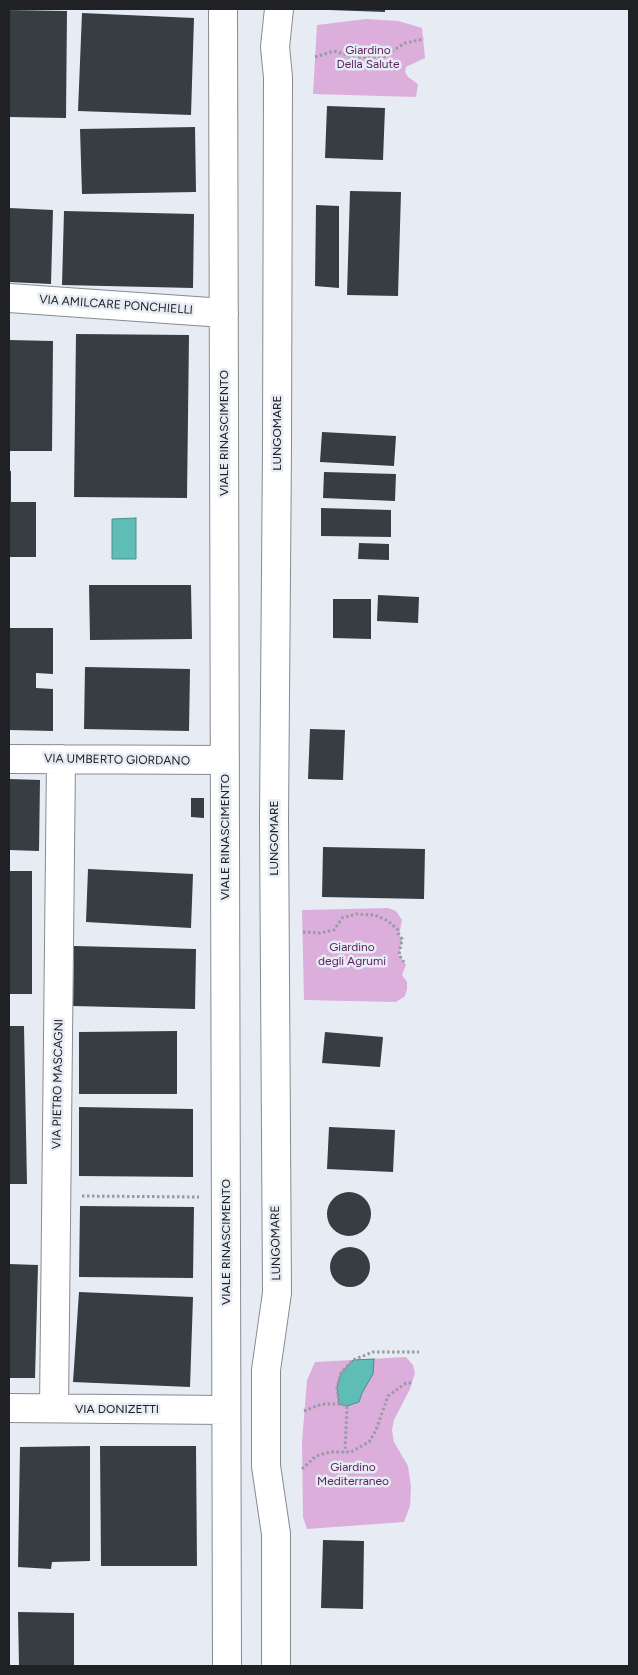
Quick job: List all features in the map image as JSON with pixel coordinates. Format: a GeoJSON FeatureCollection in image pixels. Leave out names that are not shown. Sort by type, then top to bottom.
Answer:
{"type":"FeatureCollection","features":[{"type":"Feature","properties":{"kind":"street","name":"VIALE RINASCIMENTO"},"geometry":{"type":"LineString","coordinates":[[223,9],[227,1666]]}},
{"type":"Feature","properties":{"kind":"street","name":"LUNGOMARE"},"geometry":{"type":"LineString","coordinates":[[276,1666],[276,1534],[266,1466],[266,1370],[277,1293],[274,888],[278,448],[278,77],[275,46],[279,9]]}},
{"type":"Feature","properties":{"kind":"street","name":"VIA AMILCARE PONCHIELLI"},"geometry":{"type":"LineString","coordinates":[[9,298],[224,313]]}},
{"type":"Feature","properties":{"kind":"street","name":"VIA UMBERTO GIORDANO"},"geometry":{"type":"LineString","coordinates":[[9,758],[225,760]]}},
{"type":"Feature","properties":{"kind":"street","name":"VIA PIETRO MASCAGNI"},"geometry":{"type":"LineString","coordinates":[[54,1408],[61,759]]}},
{"type":"Feature","properties":{"kind":"street","name":"VIA DONIZETTI"},"geometry":{"type":"LineString","coordinates":[[9,1408],[226,1410]]}},
{"type":"Feature","properties":{"kind":"path"},"geometry":{"type":"LineString","coordinates":[[315,57],[334,51],[354,57],[382,57],[405,43],[424,39]]}},
{"type":"Feature","properties":{"kind":"path"},"geometry":{"type":"LineString","coordinates":[[302,932],[320,933],[334,930],[342,918],[356,914],[375,915],[388,921],[398,930],[398,935],[402,939],[399,955],[404,962]]}},
{"type":"Feature","properties":{"kind":"path"},"geometry":{"type":"LineString","coordinates":[[57,1196],[226,1197]]}},
{"type":"Feature","properties":{"kind":"path"},"geometry":{"type":"LineString","coordinates":[[339,1404],[337,1387],[341,1373],[353,1360],[373,1352],[419,1352]]}},
{"type":"Feature","properties":{"kind":"path"},"geometry":{"type":"LineString","coordinates":[[302,1469],[316,1456],[330,1452],[351,1452],[369,1442],[376,1430],[388,1396],[406,1383],[412,1383]]}},
{"type":"Feature","properties":{"kind":"path"},"geometry":{"type":"LineString","coordinates":[[304,1411],[322,1404],[346,1406],[345,1452]]}},
{"type":"Feature","properties":{"kind":"green space","name":"Giardino Della Salute"},"geometry":{"type":"Polygon","coordinates":[[[366,19],[398,21],[422,28],[425,58],[406,67],[405,72],[408,77],[418,84],[416,97],[313,94],[317,25],[366,19]]]}},
{"type":"Feature","properties":{"kind":"green space","name":"Giardino degli Agrumi"},"geometry":{"type":"Polygon","coordinates":[[[388,908],[396,911],[402,920],[399,935],[402,939],[399,955],[406,965],[402,975],[407,982],[405,996],[396,1002],[304,1000],[302,910],[388,908]]]}},
{"type":"Feature","properties":{"kind":"green space","name":"Giardino Mediterraneo"},"geometry":{"type":"Polygon","coordinates":[[[406,1357],[413,1365],[415,1373],[410,1389],[394,1420],[392,1430],[394,1442],[408,1466],[411,1487],[410,1506],[404,1522],[307,1529],[303,1517],[302,1442],[307,1380],[315,1362],[406,1357]]]}},
{"type":"Feature","properties":{"kind":"shaded area"},"geometry":{"type":"Polygon","coordinates":[[[136,518],[136,559],[112,559],[112,519],[136,518]]]}},
{"type":"Feature","properties":{"kind":"shaded area"},"geometry":{"type":"Polygon","coordinates":[[[374,1359],[373,1374],[359,1402],[347,1406],[339,1404],[337,1387],[341,1373],[353,1360],[374,1359]]]}},
{"type":"Feature","properties":{"kind":"building"},"geometry":{"type":"Polygon","coordinates":[[[385,9],[385,12],[329,10],[385,9]]]}},
{"type":"Feature","properties":{"kind":"building"},"geometry":{"type":"Polygon","coordinates":[[[9,10],[67,11],[66,118],[9,117],[9,10]]]}},
{"type":"Feature","properties":{"kind":"building"},"geometry":{"type":"Polygon","coordinates":[[[82,13],[194,18],[191,115],[78,111],[82,13]]]}},
{"type":"Feature","properties":{"kind":"building"},"geometry":{"type":"Polygon","coordinates":[[[327,106],[385,108],[383,160],[325,158],[327,106]]]}},
{"type":"Feature","properties":{"kind":"building"},"geometry":{"type":"Polygon","coordinates":[[[195,127],[196,192],[82,194],[80,129],[195,127]]]}},
{"type":"Feature","properties":{"kind":"building"},"geometry":{"type":"Polygon","coordinates":[[[350,191],[401,192],[398,296],[347,295],[350,191]]]}},
{"type":"Feature","properties":{"kind":"building"},"geometry":{"type":"Polygon","coordinates":[[[316,205],[339,206],[339,288],[315,286],[316,205]]]}},
{"type":"Feature","properties":{"kind":"building"},"geometry":{"type":"Polygon","coordinates":[[[9,208],[53,210],[51,284],[9,282],[9,208]]]}},
{"type":"Feature","properties":{"kind":"building"},"geometry":{"type":"Polygon","coordinates":[[[64,211],[194,214],[193,288],[62,285],[64,211]]]}},
{"type":"Feature","properties":{"kind":"building"},"geometry":{"type":"Polygon","coordinates":[[[76,334],[189,335],[187,498],[74,497],[76,334]]]}},
{"type":"Feature","properties":{"kind":"building"},"geometry":{"type":"Polygon","coordinates":[[[9,340],[53,341],[52,451],[9,451],[9,340]]]}},
{"type":"Feature","properties":{"kind":"building"},"geometry":{"type":"Polygon","coordinates":[[[322,432],[396,436],[394,466],[320,462],[322,432]]]}},
{"type":"Feature","properties":{"kind":"building"},"geometry":{"type":"Polygon","coordinates":[[[9,471],[11,471],[11,502],[36,502],[36,557],[9,557],[9,471]]]}},
{"type":"Feature","properties":{"kind":"building"},"geometry":{"type":"Polygon","coordinates":[[[324,472],[396,474],[395,501],[323,498],[324,472]]]}},
{"type":"Feature","properties":{"kind":"building"},"geometry":{"type":"Polygon","coordinates":[[[321,508],[391,510],[391,537],[321,536],[321,508]]]}},
{"type":"Feature","properties":{"kind":"building"},"geometry":{"type":"Polygon","coordinates":[[[359,543],[389,544],[389,560],[358,559],[359,543]]]}},
{"type":"Feature","properties":{"kind":"building"},"geometry":{"type":"Polygon","coordinates":[[[89,585],[191,585],[192,639],[90,640],[89,585]]]}},
{"type":"Feature","properties":{"kind":"building"},"geometry":{"type":"Polygon","coordinates":[[[378,595],[419,597],[418,623],[377,621],[378,595]]]}},
{"type":"Feature","properties":{"kind":"building"},"geometry":{"type":"Polygon","coordinates":[[[333,599],[371,599],[371,639],[333,638],[333,599]]]}},
{"type":"Feature","properties":{"kind":"building"},"geometry":{"type":"Polygon","coordinates":[[[9,628],[53,628],[53,674],[36,673],[36,688],[53,689],[53,731],[9,730],[9,628]]]}},
{"type":"Feature","properties":{"kind":"building"},"geometry":{"type":"Polygon","coordinates":[[[85,667],[190,669],[189,731],[84,729],[85,667]]]}},
{"type":"Feature","properties":{"kind":"building"},"geometry":{"type":"Polygon","coordinates":[[[310,729],[345,730],[343,780],[308,779],[310,729]]]}},
{"type":"Feature","properties":{"kind":"building"},"geometry":{"type":"Polygon","coordinates":[[[9,779],[40,780],[39,851],[9,850],[9,779]]]}},
{"type":"Feature","properties":{"kind":"building"},"geometry":{"type":"Polygon","coordinates":[[[191,798],[204,798],[204,818],[191,817],[191,798]]]}},
{"type":"Feature","properties":{"kind":"building"},"geometry":{"type":"Polygon","coordinates":[[[323,847],[425,849],[424,899],[322,897],[323,847]]]}},
{"type":"Feature","properties":{"kind":"building"},"geometry":{"type":"Polygon","coordinates":[[[88,869],[193,874],[191,928],[86,922],[88,869]]]}},
{"type":"Feature","properties":{"kind":"building"},"geometry":{"type":"Polygon","coordinates":[[[9,871],[32,871],[32,994],[9,994],[9,871]]]}},
{"type":"Feature","properties":{"kind":"building"},"geometry":{"type":"Polygon","coordinates":[[[74,946],[196,949],[195,1009],[73,1006],[74,946]]]}},
{"type":"Feature","properties":{"kind":"building"},"geometry":{"type":"Polygon","coordinates":[[[9,1026],[24,1026],[27,1184],[9,1184],[9,1026]]]}},
{"type":"Feature","properties":{"kind":"building"},"geometry":{"type":"Polygon","coordinates":[[[177,1031],[177,1094],[79,1094],[79,1032],[177,1031]]]}},
{"type":"Feature","properties":{"kind":"building"},"geometry":{"type":"Polygon","coordinates":[[[325,1032],[383,1037],[380,1067],[322,1063],[325,1032]]]}},
{"type":"Feature","properties":{"kind":"building"},"geometry":{"type":"Polygon","coordinates":[[[79,1107],[193,1109],[193,1177],[79,1176],[79,1107]]]}},
{"type":"Feature","properties":{"kind":"building"},"geometry":{"type":"Polygon","coordinates":[[[329,1127],[395,1130],[393,1172],[327,1169],[329,1127]]]}},
{"type":"Feature","properties":{"kind":"building"},"geometry":{"type":"Polygon","coordinates":[[[345,1192],[353,1192],[365,1198],[371,1214],[365,1230],[353,1236],[345,1236],[333,1230],[327,1218],[327,1210],[333,1198],[345,1192]]]}},
{"type":"Feature","properties":{"kind":"building"},"geometry":{"type":"Polygon","coordinates":[[[80,1206],[194,1207],[193,1278],[79,1277],[80,1206]]]}},
{"type":"Feature","properties":{"kind":"building"},"geometry":{"type":"Polygon","coordinates":[[[350,1247],[361,1250],[367,1256],[370,1267],[367,1278],[361,1284],[350,1287],[339,1284],[333,1278],[330,1267],[333,1256],[339,1250],[350,1247]]]}},
{"type":"Feature","properties":{"kind":"building"},"geometry":{"type":"Polygon","coordinates":[[[9,1264],[38,1265],[35,1378],[9,1378],[9,1264]]]}},
{"type":"Feature","properties":{"kind":"building"},"geometry":{"type":"Polygon","coordinates":[[[79,1292],[193,1297],[190,1387],[73,1382],[79,1292]]]}},
{"type":"Feature","properties":{"kind":"building"},"geometry":{"type":"Polygon","coordinates":[[[90,1446],[90,1561],[52,1562],[51,1569],[18,1567],[20,1447],[90,1446]]]}},
{"type":"Feature","properties":{"kind":"building"},"geometry":{"type":"Polygon","coordinates":[[[100,1446],[196,1446],[197,1566],[101,1566],[100,1446]]]}},
{"type":"Feature","properties":{"kind":"building"},"geometry":{"type":"Polygon","coordinates":[[[323,1540],[364,1541],[363,1609],[321,1608],[323,1540]]]}},
{"type":"Feature","properties":{"kind":"building"},"geometry":{"type":"Polygon","coordinates":[[[18,1612],[74,1613],[74,1666],[19,1666],[18,1612]]]}}]}
